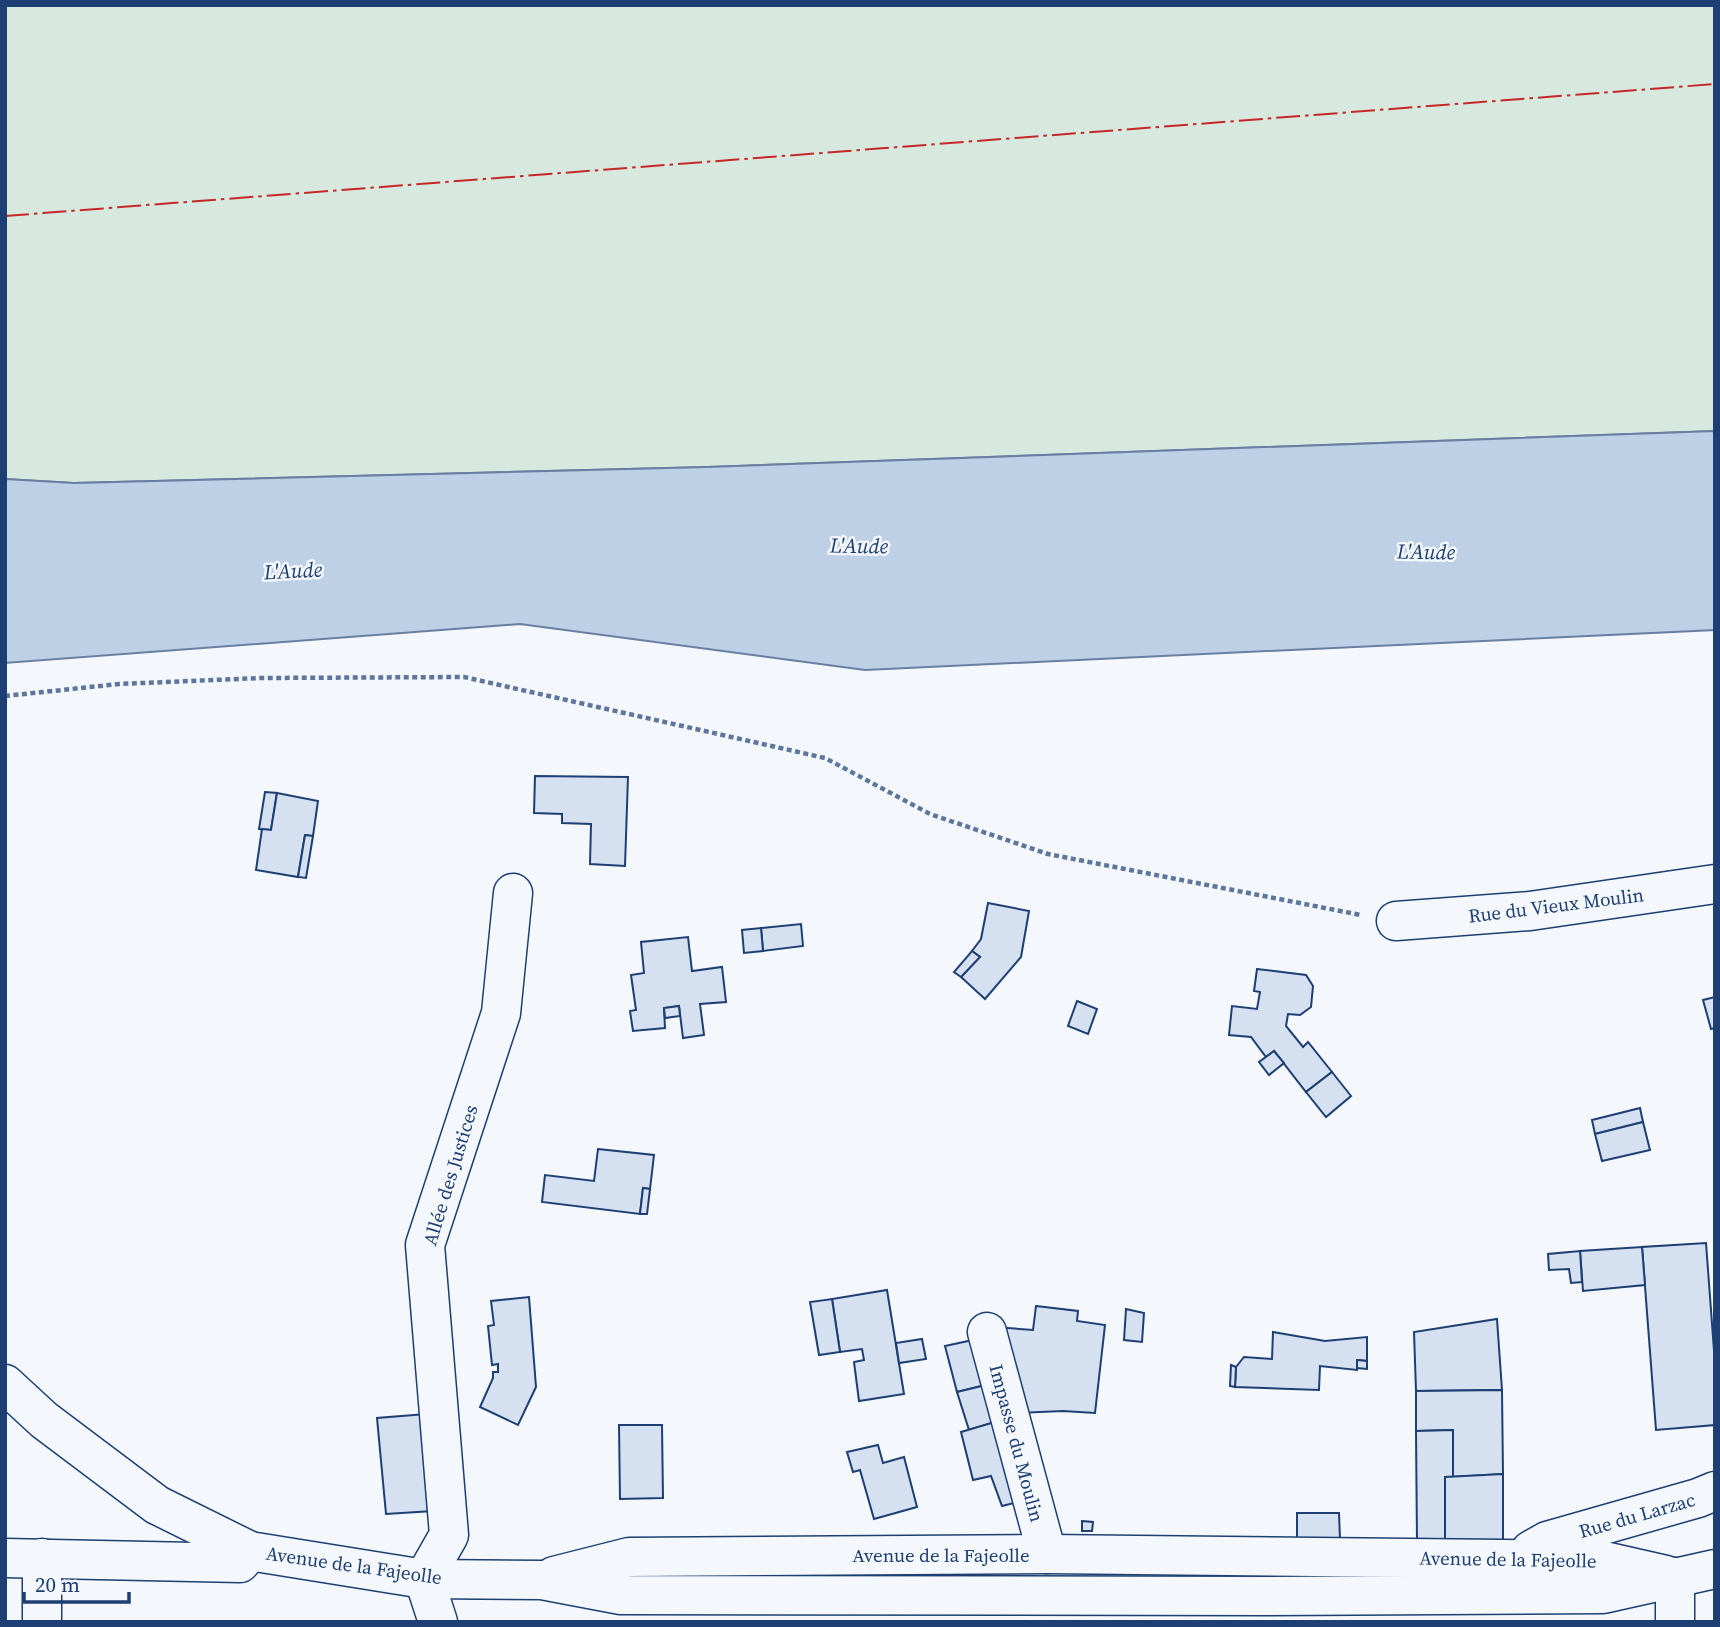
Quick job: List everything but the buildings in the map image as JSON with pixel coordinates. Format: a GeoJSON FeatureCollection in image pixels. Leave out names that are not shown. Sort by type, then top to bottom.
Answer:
{"type":"FeatureCollection","features":[{"type":"Feature","properties":{"kind":"street","name":"Rue du Vieux Moulin"},"geometry":{"type":"LineString","coordinates":[[1396,921],[1530,911],[1715,884]]}},
{"type":"Feature","properties":{"kind":"street","name":"Allée des Justices"},"geometry":{"type":"LineString","coordinates":[[424,1579],[449,1535],[425,1245],[501,1013],[513,893]]}},
{"type":"Feature","properties":{"kind":"street","name":"Impasse du Moulin"},"geometry":{"type":"LineString","coordinates":[[987,1332],[1046,1554]]}},
{"type":"Feature","properties":{"kind":"street"},"geometry":{"type":"LineString","coordinates":[[5,1384],[44,1420],[157,1505],[250,1551],[240,1563],[5,1558]]}},
{"type":"Feature","properties":{"kind":"street","name":"Rue du Larzac"},"geometry":{"type":"LineString","coordinates":[[1517,1558],[1546,1541],[1715,1491]]}},
{"type":"Feature","properties":{"kind":"street","name":"Avenue de la Fajeolle"},"geometry":{"type":"LineString","coordinates":[[250,1551],[424,1579],[542,1580],[621,1595],[1283,1609],[1516,1595],[1603,1594],[1675,1577]]}},
{"type":"Feature","properties":{"kind":"street","name":"Avenue de la Fajeolle"},"geometry":{"type":"LineString","coordinates":[[542,1580],[629,1557],[1046,1554],[1600,1560],[1675,1577]]}},
{"type":"Feature","properties":{"kind":"street"},"geometry":{"type":"LineString","coordinates":[[1283,1609],[1301,1556]]}},
{"type":"Feature","properties":{"kind":"street"},"geometry":{"type":"LineString","coordinates":[[42,1622],[43,1558]]}},
{"type":"Feature","properties":{"kind":"street"},"geometry":{"type":"LineString","coordinates":[[1516,1595],[1517,1558]]}},
{"type":"Feature","properties":{"kind":"street"},"geometry":{"type":"LineString","coordinates":[[1675,1622],[1675,1577],[1715,1569]]}},
{"type":"Feature","properties":{"kind":"street"},"geometry":{"type":"LineString","coordinates":[[424,1579],[438,1622]]}},
{"type":"Feature","properties":{"kind":"path"},"geometry":{"type":"LineString","coordinates":[[5,696],[119,684],[261,678],[464,677],[825,758],[930,814],[1048,855],[1396,921]]}},
{"type":"Feature","properties":{"kind":"shaded area"},"geometry":{"type":"Polygon","coordinates":[[[5,5],[1715,5],[1715,431],[708,467],[74,483],[5,479],[5,5]]]}},
{"type":"Feature","properties":{"kind":"water","name":"L'Aude"},"geometry":{"type":"Polygon","coordinates":[[[1715,431],[1715,630],[865,670],[520,624],[5,663],[5,479],[74,483],[708,467],[1715,431]]]}},
{"type":"Feature","properties":{"kind":"power"},"geometry":{"type":"LineString","coordinates":[[5,216],[1715,84]]}}]}
